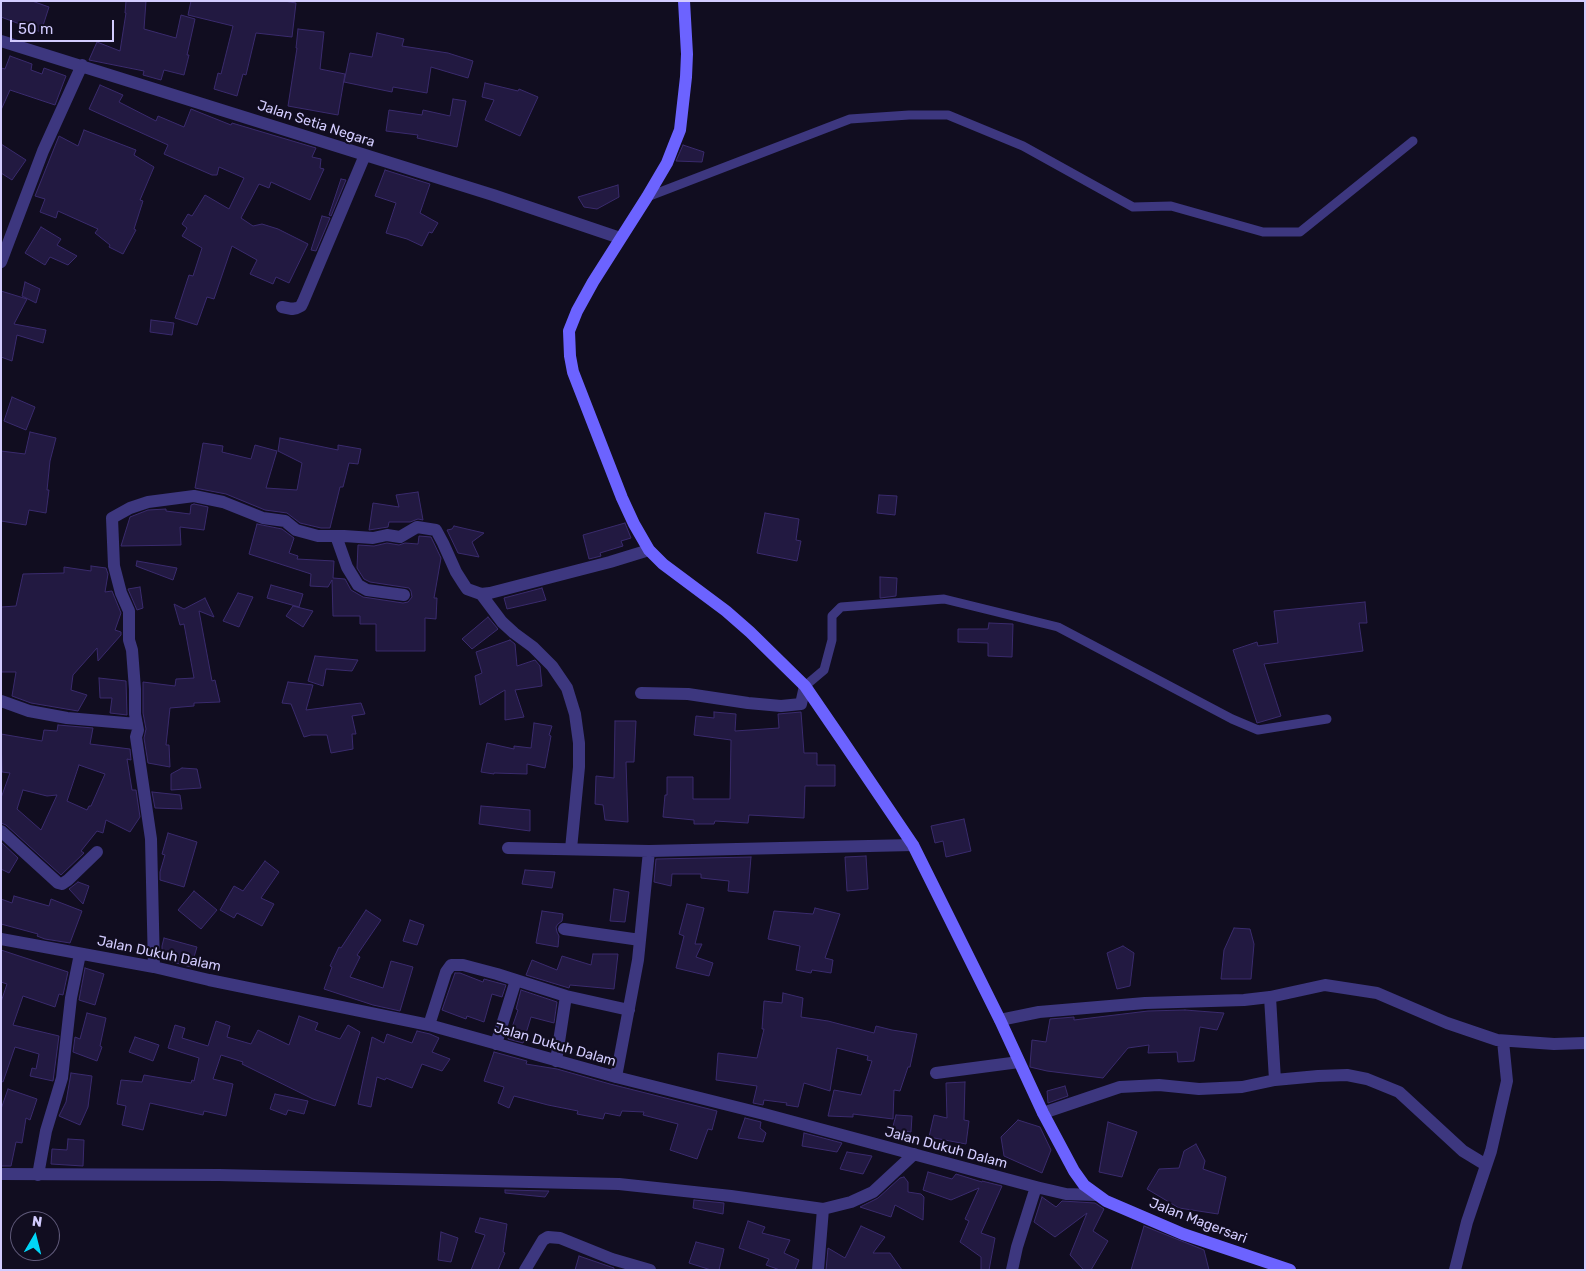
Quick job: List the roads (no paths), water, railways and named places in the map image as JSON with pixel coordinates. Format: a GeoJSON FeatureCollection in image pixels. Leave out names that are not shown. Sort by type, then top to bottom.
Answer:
{"type":"FeatureCollection","features":[{"type":"Feature","properties":{"kind":"street"},"geometry":{"type":"LineString","coordinates":[[620,238],[667,163],[680,130],[684,104],[687,54],[684,1]]}},
{"type":"Feature","properties":{"kind":"street","name":"Jalan Setia Negara"},"geometry":{"type":"LineString","coordinates":[[1,41],[365,155],[620,238]]}},
{"type":"Feature","properties":{"kind":"street"},"geometry":{"type":"LineString","coordinates":[[1,262],[43,152],[82,65]]}},
{"type":"Feature","properties":{"kind":"street"},"geometry":{"type":"LineString","coordinates":[[282,307],[292,309],[301,306],[365,155]]}},
{"type":"Feature","properties":{"kind":"street","name":"Jalan Magersari"},"geometry":{"type":"LineString","coordinates":[[620,238],[577,311],[569,332],[570,356],[579,388],[622,498],[648,550],[663,564],[726,611],[805,686],[913,845],[1000,1020],[1043,1113],[1080,1180],[1096,1195],[1106,1201],[1183,1234],[1274,1267],[1290,1270]]}},
{"type":"Feature","properties":{"kind":"street"},"geometry":{"type":"LineString","coordinates":[[154,967],[151,838],[136,737],[138,730],[135,714],[132,650],[129,640],[129,611],[121,593],[114,566],[112,518],[130,508],[148,502],[194,496],[223,502],[263,518],[285,522],[296,530],[318,536],[373,538],[386,535],[400,537],[417,527],[436,530],[456,572],[467,589],[481,594],[610,562],[648,550]]}},
{"type":"Feature","properties":{"kind":"street"},"geometry":{"type":"LineString","coordinates":[[336,536],[348,567],[358,585],[368,590],[404,595]]}},
{"type":"Feature","properties":{"kind":"street"},"geometry":{"type":"LineString","coordinates":[[481,594],[502,622],[533,647],[552,666],[567,688],[575,714],[579,743],[579,767],[571,849]]}},
{"type":"Feature","properties":{"kind":"street"},"geometry":{"type":"LineString","coordinates":[[641,693],[688,694],[781,706],[801,704],[805,686]]}},
{"type":"Feature","properties":{"kind":"street"},"geometry":{"type":"LineString","coordinates":[[1,701],[44,714],[107,723],[137,724]]}},
{"type":"Feature","properties":{"kind":"street"},"geometry":{"type":"LineString","coordinates":[[1,831],[58,883],[62,884],[97,852]]}},
{"type":"Feature","properties":{"kind":"street"},"geometry":{"type":"LineString","coordinates":[[508,848],[649,851],[913,845]]}},
{"type":"Feature","properties":{"kind":"street"},"geometry":{"type":"LineString","coordinates":[[616,1078],[640,940],[649,851]]}},
{"type":"Feature","properties":{"kind":"street"},"geometry":{"type":"LineString","coordinates":[[564,929],[640,940]]}},
{"type":"Feature","properties":{"kind":"street","name":"Jalan Dukuh Dalam"},"geometry":{"type":"LineString","coordinates":[[1,939],[154,967],[429,1025],[616,1078],[764,1114],[1036,1188],[1066,1194],[1096,1195]]}},
{"type":"Feature","properties":{"kind":"street"},"geometry":{"type":"LineString","coordinates":[[38,1175],[46,1131],[62,1078],[70,998],[80,954]]}},
{"type":"Feature","properties":{"kind":"street"},"geometry":{"type":"LineString","coordinates":[[429,1025],[446,972],[451,965],[463,965],[566,996],[629,1010]]}},
{"type":"Feature","properties":{"kind":"street"},"geometry":{"type":"LineString","coordinates":[[496,1044],[516,980]]}},
{"type":"Feature","properties":{"kind":"street"},"geometry":{"type":"LineString","coordinates":[[1000,1020],[1039,1012],[1145,1004],[1244,1000],[1270,997],[1324,985],[1377,993],[1448,1022],[1504,1041],[1554,1044],[1585,1043]]}},
{"type":"Feature","properties":{"kind":"street"},"geometry":{"type":"LineString","coordinates":[[556,1061],[566,996]]}},
{"type":"Feature","properties":{"kind":"street"},"geometry":{"type":"LineString","coordinates":[[1270,997],[1275,1080]]}},
{"type":"Feature","properties":{"kind":"street"},"geometry":{"type":"LineString","coordinates":[[1455,1270],[1467,1222],[1491,1151],[1507,1081],[1504,1041]]}},
{"type":"Feature","properties":{"kind":"street"},"geometry":{"type":"LineString","coordinates":[[936,1073],[1019,1062]]}},
{"type":"Feature","properties":{"kind":"street"},"geometry":{"type":"LineString","coordinates":[[1043,1113],[1120,1087],[1159,1084],[1199,1088],[1242,1087],[1275,1080],[1347,1075],[1367,1079],[1399,1092],[1463,1151],[1486,1165]]}},
{"type":"Feature","properties":{"kind":"street"},"geometry":{"type":"LineString","coordinates":[[1,1174],[239,1176],[619,1184],[730,1196],[823,1209],[851,1202],[873,1192],[914,1154]]}},
{"type":"Feature","properties":{"kind":"street"},"geometry":{"type":"LineString","coordinates":[[1012,1270],[1017,1247],[1036,1188]]}},
{"type":"Feature","properties":{"kind":"street"},"geometry":{"type":"LineString","coordinates":[[818,1270],[823,1209]]}},
{"type":"Feature","properties":{"kind":"street"},"geometry":{"type":"LineString","coordinates":[[525,1270],[543,1240],[548,1237],[560,1238],[612,1259],[650,1270]]}},
{"type":"Feature","properties":{"kind":"lane"},"geometry":{"type":"LineString","coordinates":[[647,197],[850,119],[909,115],[948,115],[1023,146],[1133,207],[1171,206],[1263,232],[1300,232],[1413,141]]}},
{"type":"Feature","properties":{"kind":"lane"},"geometry":{"type":"LineString","coordinates":[[805,686],[824,670],[832,640],[832,616],[841,607],[944,598],[1058,627],[1232,719],[1258,730],[1327,719]]}}]}
